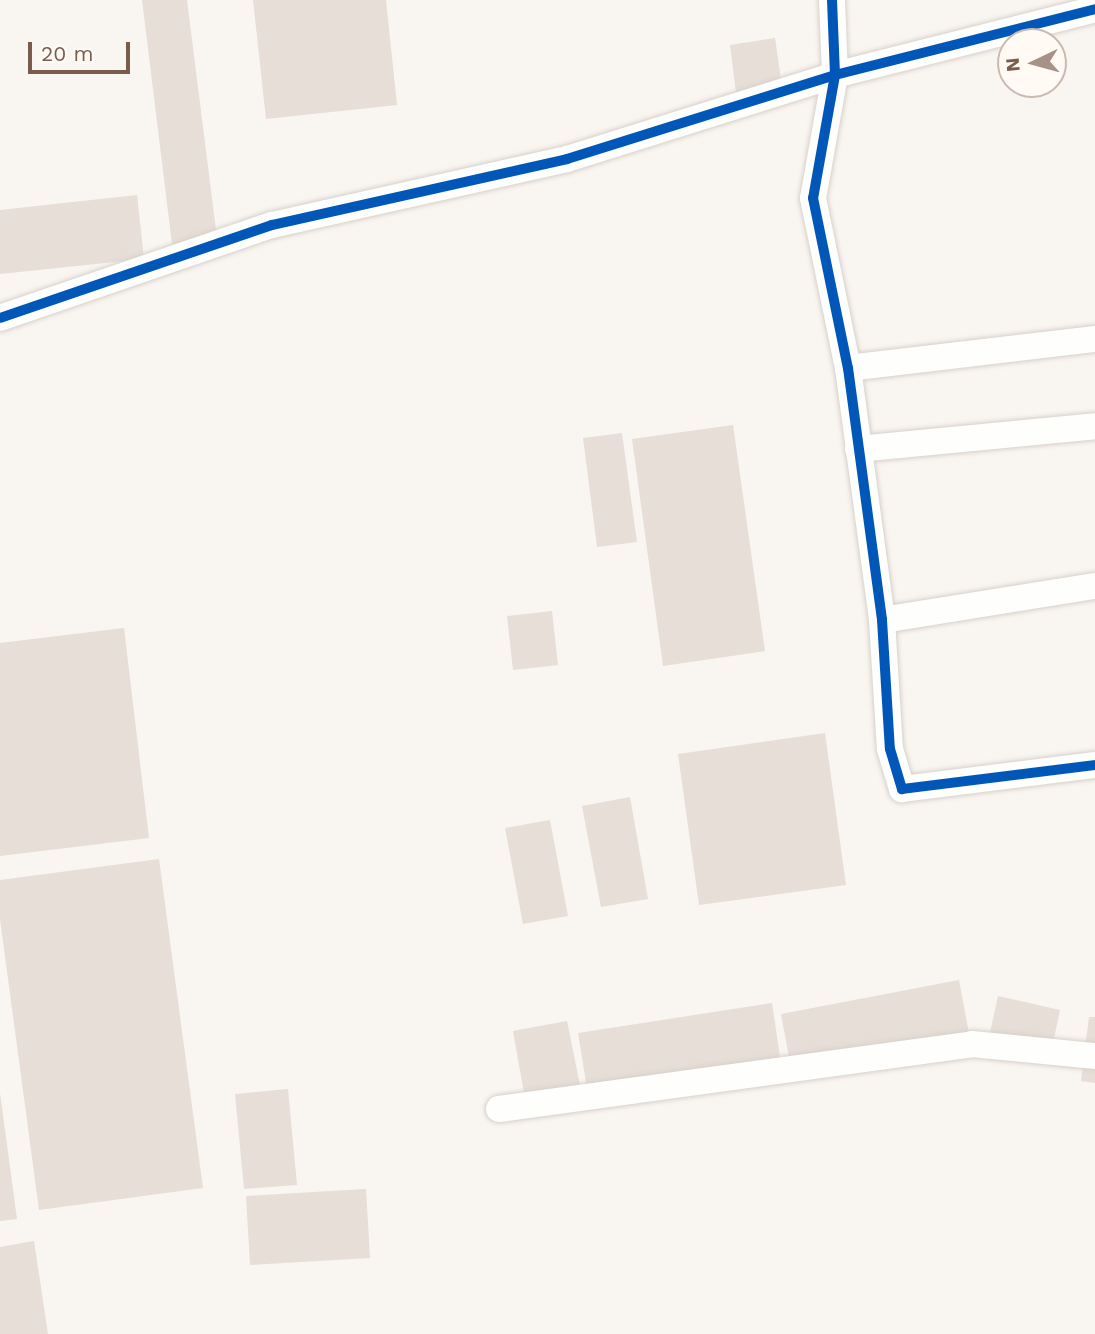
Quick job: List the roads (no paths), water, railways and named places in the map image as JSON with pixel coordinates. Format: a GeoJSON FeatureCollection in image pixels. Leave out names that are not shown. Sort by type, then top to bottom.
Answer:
{"type":"FeatureCollection","features":[{"type":"Feature","properties":{"kind":"street"},"geometry":{"type":"LineString","coordinates":[[832,0],[835,75],[813,198],[848,368],[882,620],[890,749],[902,789],[1095,765]]}},
{"type":"Feature","properties":{"kind":"street"},"geometry":{"type":"LineString","coordinates":[[0,318],[272,225],[567,159],[835,75],[1095,9]]}},
{"type":"Feature","properties":{"kind":"street"},"geometry":{"type":"LineString","coordinates":[[848,368],[1095,339]]}},
{"type":"Feature","properties":{"kind":"street"},"geometry":{"type":"LineString","coordinates":[[858,449],[1095,426]]}},
{"type":"Feature","properties":{"kind":"street"},"geometry":{"type":"LineString","coordinates":[[882,620],[1095,586]]}},
{"type":"Feature","properties":{"kind":"street"},"geometry":{"type":"LineString","coordinates":[[499,1109],[972,1044],[1095,1056]]}}]}
